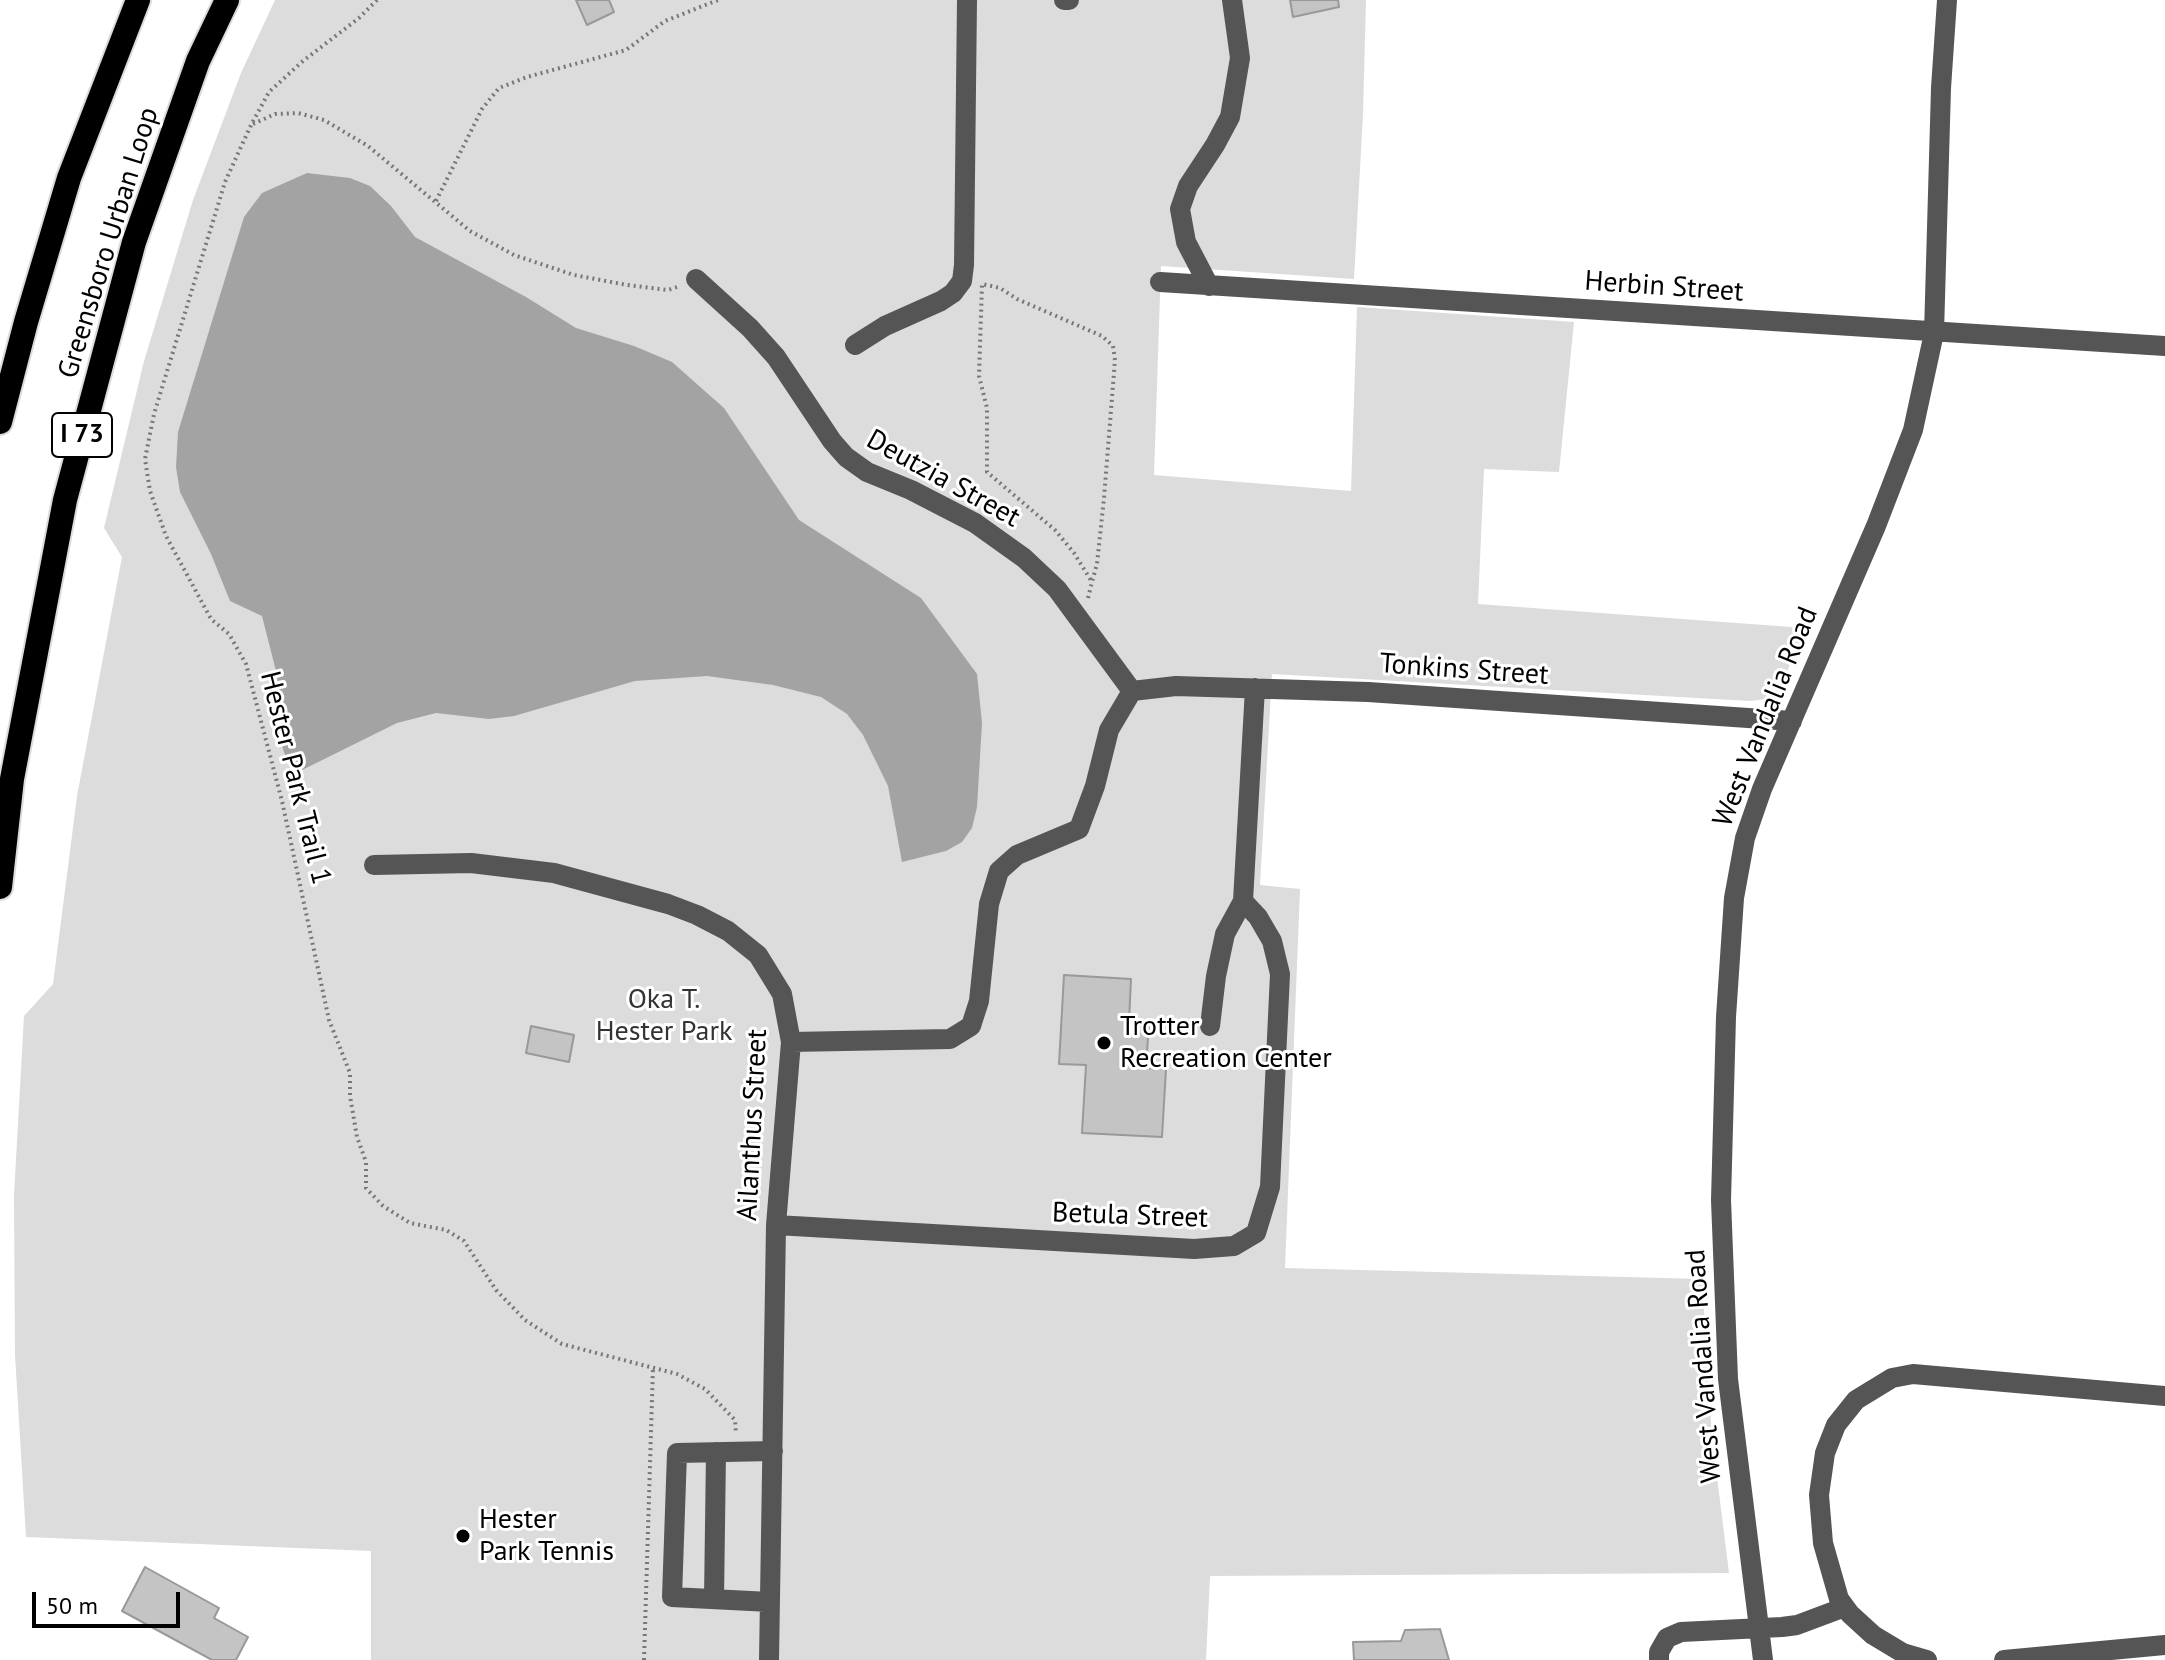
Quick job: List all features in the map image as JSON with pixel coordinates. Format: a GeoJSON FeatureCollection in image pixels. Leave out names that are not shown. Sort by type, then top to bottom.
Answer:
{"type":"FeatureCollection","features":[{"type":"Feature","properties":{"kind":"highway","name":"Greensboro Urban Loop"},"geometry":{"type":"LineString","coordinates":[[0,422],[69,178],[138,0]]}},
{"type":"Feature","properties":{"kind":"highway","name":"Greensboro Urban Loop"},"geometry":{"type":"LineString","coordinates":[[0,887],[12,779],[65,500],[134,242],[198,61],[227,0]]}},
{"type":"Feature","properties":{"kind":"street"},"geometry":{"type":"LineString","coordinates":[[855,345],[885,326],[941,301],[953,293],[962,281],[967,0]]}},
{"type":"Feature","properties":{"kind":"street"},"geometry":{"type":"LineString","coordinates":[[1209,286],[1186,242],[1180,209],[1188,186],[1230,117],[1240,58],[1232,0]]}},
{"type":"Feature","properties":{"kind":"street","name":"West Vandalia Road"},"geometry":{"type":"LineString","coordinates":[[1763,1660],[1728,1379],[1721,1200],[1726,1017],[1734,898],[1745,838],[1762,789],[1876,526],[1913,430],[1934,333],[1941,88],[1947,0]]}},
{"type":"Feature","properties":{"kind":"street","name":"Deutzia Street"},"geometry":{"type":"LineString","coordinates":[[696,279],[750,328],[776,357],[846,457],[867,472],[911,490],[975,523],[1024,558],[1057,589],[1132,691]]}},
{"type":"Feature","properties":{"kind":"street","name":"Herbin Street"},"geometry":{"type":"LineString","coordinates":[[1160,282],[2165,346]]}},
{"type":"Feature","properties":{"kind":"street","name":"Tonkins Street"},"geometry":{"type":"LineString","coordinates":[[1132,691],[1176,686],[1368,692],[1792,721]]}},
{"type":"Feature","properties":{"kind":"street"},"geometry":{"type":"LineString","coordinates":[[1210,1026],[1225,934],[1243,901],[1255,688]]}},
{"type":"Feature","properties":{"kind":"street"},"geometry":{"type":"LineString","coordinates":[[791,1042],[950,1039],[971,1026],[979,1001],[989,904],[999,871],[1017,855],[1079,829],[1095,786],[1109,730],[1132,691]]}},
{"type":"Feature","properties":{"kind":"street","name":"Ailanthus Street"},"geometry":{"type":"LineString","coordinates":[[374,865],[471,863],[554,873],[697,915],[728,931],[758,955],[782,994],[791,1042],[776,1225],[769,1660]]}},
{"type":"Feature","properties":{"kind":"street","name":"Betula Street"},"geometry":{"type":"LineString","coordinates":[[776,1225],[1194,1249],[1234,1246],[1256,1233],[1270,1187],[1280,974],[1272,941],[1258,917],[1243,901]]}},
{"type":"Feature","properties":{"kind":"street"},"geometry":{"type":"LineString","coordinates":[[1927,1660],[1903,1653],[1873,1635],[1845,1607],[1839,1599],[1823,1543],[1819,1495],[1825,1453],[1836,1425],[1856,1400],[1892,1378],[1913,1374],[2165,1396]]}},
{"type":"Feature","properties":{"kind":"street"},"geometry":{"type":"LineString","coordinates":[[770,1602],[672,1597],[677,1453],[773,1451]]}},
{"type":"Feature","properties":{"kind":"street"},"geometry":{"type":"LineString","coordinates":[[714,1599],[716,1452]]}},
{"type":"Feature","properties":{"kind":"street"},"geometry":{"type":"LineString","coordinates":[[1659,1660],[1659,1652],[1667,1638],[1681,1632],[1797,1625],[1845,1607]]}},
{"type":"Feature","properties":{"kind":"street"},"geometry":{"type":"LineString","coordinates":[[2004,1660],[2165,1645]]}},
{"type":"Feature","properties":{"kind":"path","name":"Hester Park Trail 1"},"geometry":{"type":"LineString","coordinates":[[377,0],[269,92],[251,125],[225,182],[154,414],[145,459],[150,491],[166,536],[211,619],[229,634],[246,664],[292,843],[329,1020],[350,1073],[350,1096],[357,1137],[366,1162],[366,1188],[383,1206],[410,1223],[446,1230],[464,1241],[496,1290],[525,1320],[562,1344],[677,1374],[705,1389],[735,1420],[737,1436]]}},
{"type":"Feature","properties":{"kind":"path"},"geometry":{"type":"LineString","coordinates":[[436,201],[482,109],[499,88],[527,77],[626,50],[665,21],[718,0]]}},
{"type":"Feature","properties":{"kind":"path"},"geometry":{"type":"LineString","coordinates":[[251,125],[275,114],[298,113],[324,120],[368,146],[470,231],[514,255],[574,275],[668,290],[696,279]]}},
{"type":"Feature","properties":{"kind":"path"},"geometry":{"type":"LineString","coordinates":[[1082,624],[1092,582],[1104,498],[1115,360],[1113,346],[1102,336],[1017,299],[1000,288],[982,284],[979,376],[987,408],[987,472],[1055,530],[1092,582]]}},
{"type":"Feature","properties":{"kind":"path"},"geometry":{"type":"LineString","coordinates":[[644,1660],[653,1367]]}},
{"type":"Feature","properties":{"kind":"green space","name":"Oka T. Hester Park"},"geometry":{"type":"Polygon","coordinates":[[[275,0],[1366,0],[1354,279],[1161,266],[1154,475],[1351,491],[1357,307],[1574,322],[1559,472],[1484,469],[1478,604],[1805,628],[1779,691],[1767,699],[1750,701],[1272,674],[1260,885],[1300,889],[1285,1268],[1702,1279],[1712,1437],[1729,1573],[1210,1576],[1206,1660],[371,1660],[371,1551],[26,1537],[15,1355],[14,1195],[24,1016],[53,984],[77,796],[122,557],[104,528],[144,361],[193,200],[241,73],[275,0]]]}},
{"type":"Feature","properties":{"kind":"shaded area"},"geometry":{"type":"Polygon","coordinates":[[[307,173],[350,178],[370,186],[391,206],[415,237],[576,328],[672,362],[724,408],[799,520],[921,598],[977,674],[982,723],[977,807],[972,828],[962,842],[946,851],[902,862],[888,786],[863,735],[847,714],[821,697],[773,685],[707,676],[635,681],[514,716],[489,719],[436,713],[397,723],[292,775],[282,746],[277,675],[262,616],[230,601],[180,492],[176,467],[178,432],[244,217],[262,193],[307,173]]]}},
{"type":"Feature","properties":{"kind":"building"},"geometry":{"type":"Polygon","coordinates":[[[576,0],[609,0],[614,12],[587,25],[576,0]]]}},
{"type":"Feature","properties":{"kind":"building"},"geometry":{"type":"Polygon","coordinates":[[[1290,0],[1338,0],[1339,7],[1293,17],[1290,0]]]}},
{"type":"Feature","properties":{"kind":"building","name":"Trotter Recreation Center"},"geometry":{"type":"Polygon","coordinates":[[[1064,975],[1131,979],[1129,1021],[1149,1022],[1146,1068],[1166,1069],[1162,1137],[1082,1133],[1086,1065],[1059,1064],[1064,975]]]}},
{"type":"Feature","properties":{"kind":"building"},"geometry":{"type":"Polygon","coordinates":[[[531,1026],[574,1035],[569,1062],[526,1053],[531,1026]]]}},
{"type":"Feature","properties":{"kind":"building"},"geometry":{"type":"Polygon","coordinates":[[[145,1567],[219,1608],[214,1618],[248,1637],[236,1660],[212,1660],[122,1611],[145,1567]]]}},
{"type":"Feature","properties":{"kind":"building"},"geometry":{"type":"Polygon","coordinates":[[[1440,1629],[1449,1660],[1354,1660],[1353,1642],[1401,1641],[1405,1630],[1440,1629]]]}},
{"type":"Feature","properties":{"kind":"place","name":"Trotter Recreation Center"},"geometry":{"type":"Point","coordinates":[1104,1043]}},
{"type":"Feature","properties":{"kind":"place","name":"Hester Park Tennis"},"geometry":{"type":"Point","coordinates":[463,1536]}}]}
